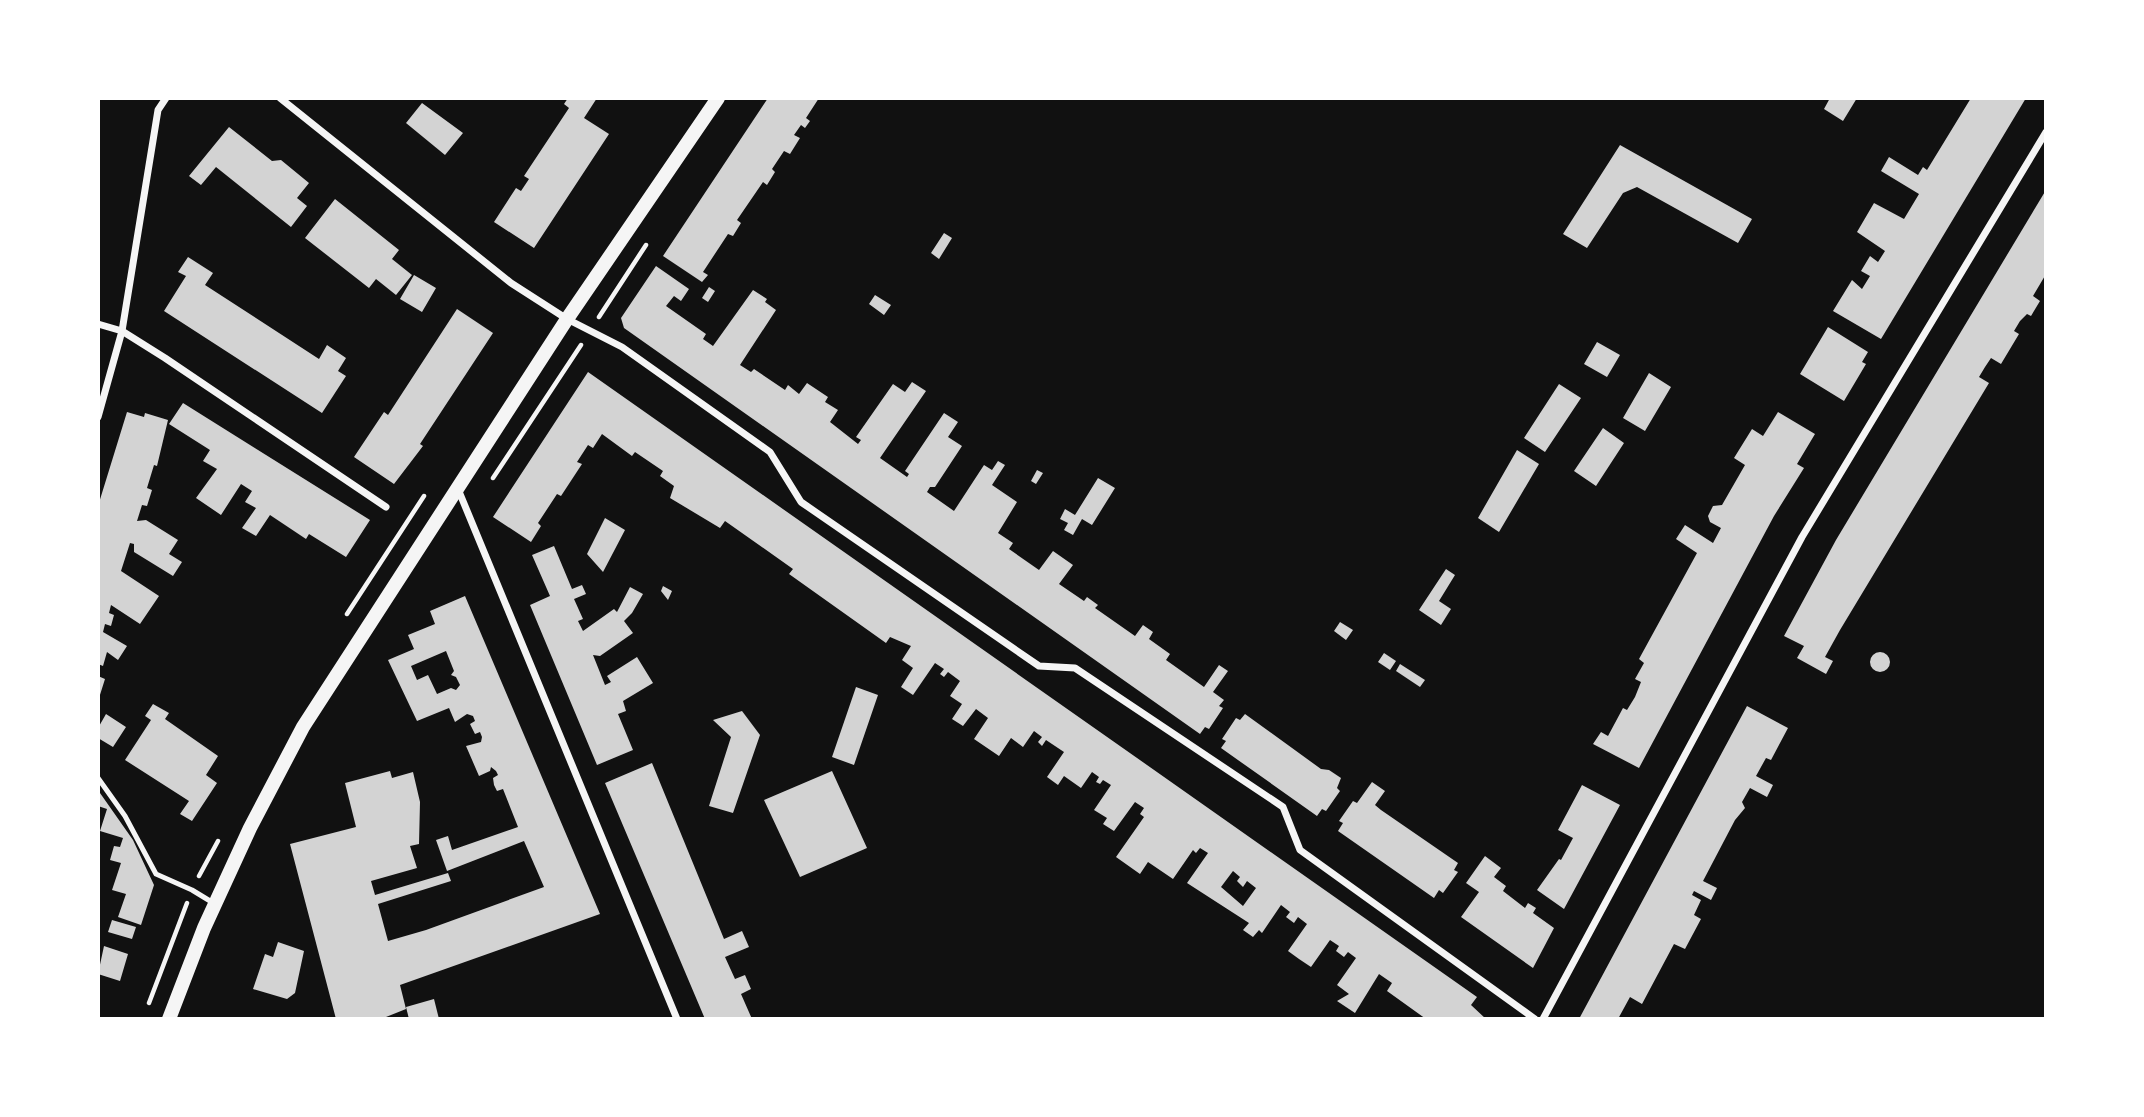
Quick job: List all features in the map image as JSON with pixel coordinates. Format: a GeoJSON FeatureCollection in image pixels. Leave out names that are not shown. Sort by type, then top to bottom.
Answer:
{"type":"FeatureCollection","features":[{"type":"Feature","properties":{"kind":"main road"},"geometry":{"type":"LineString","coordinates":[[169,1019],[215,905],[250,828],[303,727],[567,319],[718,98]]}},
{"type":"Feature","properties":{"kind":"street"},"geometry":{"type":"LineString","coordinates":[[98,417],[122,331],[158,110],[166,98]]}},
{"type":"Feature","properties":{"kind":"street"},"geometry":{"type":"LineString","coordinates":[[280,98],[511,283],[567,319],[622,347],[770,452],[802,502],[1039,666],[1075,668],[1283,807],[1300,850],[1535,1019]]}},
{"type":"Feature","properties":{"kind":"street"},"geometry":{"type":"LineString","coordinates":[[1543,1019],[1802,537],[2046,132]]}},
{"type":"Feature","properties":{"kind":"street"},"geometry":{"type":"LineString","coordinates":[[98,324],[122,331],[386,507]]}},
{"type":"Feature","properties":{"kind":"street"},"geometry":{"type":"LineString","coordinates":[[457,486],[677,1019]]}},
{"type":"Feature","properties":{"kind":"lane"},"geometry":{"type":"LineString","coordinates":[[98,778],[125,816],[156,874],[192,890],[215,905]]}},
{"type":"Feature","properties":{"kind":"path"},"geometry":{"type":"LineString","coordinates":[[468,514],[648,243]]}},
{"type":"Feature","properties":{"kind":"path"},"geometry":{"type":"LineString","coordinates":[[386,507],[394,538],[416,551]]}},
{"type":"Feature","properties":{"kind":"building"},"geometry":{"type":"Polygon","coordinates":[[[568,98],[597,98],[584,118],[609,134],[534,248],[494,222],[516,188],[521,191],[529,179],[524,176],[569,108],[564,104],[568,98]]]}},
{"type":"Feature","properties":{"kind":"building"},"geometry":{"type":"Polygon","coordinates":[[[768,98],[819,98],[806,118],[810,121],[805,128],[801,125],[794,135],[800,138],[790,154],[784,151],[772,169],[775,172],[767,185],[763,182],[737,220],[741,223],[733,236],[728,234],[703,272],[708,275],[702,282],[663,256],[768,98]]]}},
{"type":"Feature","properties":{"kind":"building"},"geometry":{"type":"Polygon","coordinates":[[[1830,98],[1857,98],[1843,121],[1824,109],[1830,98]]]}},
{"type":"Feature","properties":{"kind":"building"},"geometry":{"type":"Polygon","coordinates":[[[1971,98],[2026,98],[1881,339],[1833,311],[1852,280],[1862,289],[1870,276],[1861,271],[1870,256],[1878,262],[1885,251],[1857,232],[1874,203],[1904,219],[1919,194],[1881,171],[1889,157],[1918,175],[1923,167],[1927,170],[1971,98]]]}},
{"type":"Feature","properties":{"kind":"building"},"geometry":{"type":"Polygon","coordinates":[[[422,103],[463,133],[445,155],[406,123],[422,103]]]}},
{"type":"Feature","properties":{"kind":"building"},"geometry":{"type":"Polygon","coordinates":[[[229,127],[272,161],[281,160],[309,183],[297,198],[307,206],[291,227],[216,167],[201,185],[189,176],[229,127]]]}},
{"type":"Feature","properties":{"kind":"building"},"geometry":{"type":"Polygon","coordinates":[[[1620,145],[1752,219],[1738,243],[1637,187],[1623,193],[1587,248],[1563,234],[1620,145]]]}},
{"type":"Feature","properties":{"kind":"building"},"geometry":{"type":"Polygon","coordinates":[[[2046,190],[2046,274],[2033,296],[2040,301],[2031,316],[2027,314],[2020,321],[2014,331],[2019,334],[2001,364],[1991,358],[1979,377],[1989,383],[1840,630],[1825,657],[1833,661],[1826,674],[1797,658],[1804,646],[1784,636],[1836,540],[2046,190]]]}},
{"type":"Feature","properties":{"kind":"building"},"geometry":{"type":"Polygon","coordinates":[[[335,199],[399,250],[392,259],[412,275],[396,295],[376,279],[369,288],[305,238],[335,199]]]}},
{"type":"Feature","properties":{"kind":"building"},"geometry":{"type":"Polygon","coordinates":[[[944,233],[952,238],[939,259],[931,253],[944,233]]]}},
{"type":"Feature","properties":{"kind":"building"},"geometry":{"type":"Polygon","coordinates":[[[188,257],[213,273],[205,285],[319,359],[327,345],[346,358],[338,371],[346,376],[322,413],[164,311],[186,276],[178,272],[188,257]]]}},
{"type":"Feature","properties":{"kind":"building"},"geometry":{"type":"Polygon","coordinates":[[[656,266],[689,289],[681,301],[674,296],[666,306],[706,334],[703,339],[713,346],[753,290],[767,299],[765,302],[776,310],[740,365],[751,372],[754,369],[785,390],[788,385],[799,394],[807,383],[828,397],[825,402],[838,410],[830,422],[858,444],[861,440],[856,437],[893,384],[905,392],[912,382],[926,391],[880,458],[907,477],[909,474],[905,471],[944,413],[958,422],[948,437],[962,446],[935,487],[930,487],[927,492],[954,511],[984,465],[992,470],[998,461],[1005,465],[992,485],[1017,502],[998,533],[1013,543],[1009,549],[1039,570],[1053,551],[1073,565],[1059,584],[1084,601],[1087,597],[1098,605],[1095,608],[1135,636],[1143,625],[1153,632],[1149,639],[1170,654],[1166,660],[1204,687],[1219,665],[1228,671],[1213,692],[1224,700],[1219,706],[1223,708],[1209,729],[1205,727],[1200,734],[624,328],[621,318],[656,266]]]}},
{"type":"Feature","properties":{"kind":"building"},"geometry":{"type":"Polygon","coordinates":[[[414,275],[436,288],[422,312],[400,299],[414,275]]]}},
{"type":"Feature","properties":{"kind":"building"},"geometry":{"type":"Polygon","coordinates":[[[709,287],[715,291],[708,302],[702,298],[709,287]]]}},
{"type":"Feature","properties":{"kind":"building"},"geometry":{"type":"Polygon","coordinates":[[[875,295],[891,305],[884,315],[869,304],[875,295]]]}},
{"type":"Feature","properties":{"kind":"building"},"geometry":{"type":"Polygon","coordinates":[[[457,309],[493,333],[420,444],[423,446],[394,484],[354,457],[384,412],[388,415],[457,309]]]}},
{"type":"Feature","properties":{"kind":"building"},"geometry":{"type":"Polygon","coordinates":[[[1828,327],[1868,352],[1862,362],[1866,364],[1844,401],[1800,374],[1828,327]]]}},
{"type":"Feature","properties":{"kind":"building"},"geometry":{"type":"Polygon","coordinates":[[[1597,342],[1620,355],[1607,377],[1584,364],[1597,342]]]}},
{"type":"Feature","properties":{"kind":"building"},"geometry":{"type":"Polygon","coordinates":[[[588,372],[1477,997],[1471,1005],[1486,1019],[1426,1019],[1387,991],[1392,983],[1379,974],[1355,1013],[1337,1001],[1349,994],[1337,985],[1356,958],[1348,952],[1344,957],[1336,951],[1339,946],[1330,940],[1311,967],[1299,959],[1288,951],[1307,924],[1298,917],[1294,923],[1286,917],[1290,912],[1281,905],[1262,933],[1259,930],[1253,937],[1243,930],[1249,923],[1187,883],[1208,853],[1200,848],[1196,853],[1193,850],[1173,879],[1148,862],[1140,874],[1116,857],[1144,817],[1140,814],[1144,808],[1135,802],[1114,831],[1103,824],[1107,818],[1094,810],[1111,785],[1103,780],[1100,784],[1096,782],[1099,777],[1092,772],[1081,788],[1064,776],[1058,785],[1047,777],[1064,752],[1046,740],[1042,746],[1038,742],[1042,737],[1034,731],[1023,747],[1011,738],[999,756],[974,739],[988,718],[976,709],[963,726],[952,719],[962,704],[950,696],[960,681],[948,672],[944,677],[940,674],[944,669],[935,663],[913,695],[901,687],[913,668],[902,660],[911,646],[890,637],[886,643],[789,574],[793,569],[725,521],[720,528],[670,498],[674,486],[660,476],[663,471],[635,452],[632,456],[602,434],[593,448],[588,445],[577,462],[582,464],[561,496],[557,494],[538,523],[541,526],[531,542],[493,517],[588,372]],[[1233,871],[1221,887],[1243,906],[1256,888],[1247,881],[1243,887],[1237,881],[1240,877],[1233,871]]]}},
{"type":"Feature","properties":{"kind":"building"},"geometry":{"type":"Polygon","coordinates":[[[1649,373],[1671,387],[1645,431],[1623,418],[1649,373]]]}},
{"type":"Feature","properties":{"kind":"building"},"geometry":{"type":"Polygon","coordinates":[[[1559,384],[1581,398],[1545,452],[1524,438],[1559,384]]]}},
{"type":"Feature","properties":{"kind":"building"},"geometry":{"type":"Polygon","coordinates":[[[183,403],[370,520],[346,557],[309,534],[306,539],[270,515],[256,536],[242,528],[256,508],[245,502],[252,491],[241,484],[221,515],[196,498],[217,469],[203,461],[210,450],[169,424],[183,403]]]}},
{"type":"Feature","properties":{"kind":"building"},"geometry":{"type":"Polygon","coordinates":[[[127,412],[144,417],[145,413],[168,420],[157,466],[154,465],[147,488],[152,490],[147,506],[142,505],[137,521],[146,520],[178,540],[169,554],[182,562],[173,576],[134,552],[134,544],[130,543],[121,571],[159,596],[140,624],[111,605],[109,613],[114,615],[111,626],[105,624],[103,632],[127,646],[118,660],[107,652],[103,666],[98,664],[98,506],[127,412]]]}},
{"type":"Feature","properties":{"kind":"building"},"geometry":{"type":"Polygon","coordinates":[[[1778,412],[1815,434],[1797,464],[1804,468],[1774,516],[1639,768],[1593,744],[1601,732],[1608,736],[1623,708],[1627,710],[1635,697],[1641,682],[1635,679],[1644,663],[1639,659],[1697,553],[1676,539],[1685,525],[1713,543],[1721,528],[1710,522],[1708,516],[1713,506],[1722,505],[1745,465],[1734,458],[1752,429],[1763,436],[1778,412]]]}},
{"type":"Feature","properties":{"kind":"building"},"geometry":{"type":"Polygon","coordinates":[[[1603,428],[1624,443],[1596,486],[1574,471],[1603,428]]]}},
{"type":"Feature","properties":{"kind":"building"},"geometry":{"type":"Polygon","coordinates":[[[1517,450],[1539,464],[1499,532],[1478,518],[1517,450]]]}},
{"type":"Feature","properties":{"kind":"building"},"geometry":{"type":"Polygon","coordinates":[[[1037,470],[1043,473],[1036,484],[1031,481],[1037,470]]]}},
{"type":"Feature","properties":{"kind":"building"},"geometry":{"type":"Polygon","coordinates":[[[1098,478],[1115,488],[1092,525],[1082,519],[1073,535],[1064,530],[1068,523],[1060,519],[1065,509],[1075,515],[1098,478]]]}},
{"type":"Feature","properties":{"kind":"building"},"geometry":{"type":"Polygon","coordinates":[[[605,518],[625,530],[603,572],[587,554],[605,518]]]}},
{"type":"Feature","properties":{"kind":"building"},"geometry":{"type":"Polygon","coordinates":[[[554,546],[572,589],[582,585],[586,594],[574,599],[583,619],[578,621],[583,631],[614,609],[617,612],[630,587],[643,594],[624,621],[633,633],[600,656],[593,655],[605,685],[611,682],[607,676],[637,657],[653,683],[623,701],[626,711],[618,714],[633,750],[597,765],[530,605],[550,596],[532,555],[554,546]]]}},
{"type":"Feature","properties":{"kind":"building"},"geometry":{"type":"Polygon","coordinates":[[[1446,569],[1455,575],[1439,601],[1451,609],[1441,625],[1419,610],[1446,569]]]}},
{"type":"Feature","properties":{"kind":"building"},"geometry":{"type":"Polygon","coordinates":[[[663,586],[672,591],[668,600],[661,591],[663,586]]]}},
{"type":"Feature","properties":{"kind":"building"},"geometry":{"type":"Polygon","coordinates":[[[465,596],[600,914],[400,985],[406,1009],[381,1019],[336,1019],[290,844],[356,827],[345,783],[390,771],[392,778],[413,772],[420,802],[419,844],[410,846],[417,868],[371,881],[375,895],[448,873],[451,881],[378,904],[388,941],[544,887],[524,841],[447,871],[436,840],[448,836],[452,850],[518,827],[503,789],[497,791],[494,785],[493,778],[498,775],[496,771],[491,767],[490,771],[479,776],[466,746],[481,742],[480,732],[475,734],[470,724],[475,721],[473,716],[467,714],[455,722],[449,708],[417,721],[388,660],[414,649],[408,635],[435,624],[430,611],[465,596]],[[446,651],[411,666],[417,680],[428,675],[437,694],[451,688],[456,690],[460,685],[456,677],[451,675],[454,671],[446,651]]]}},
{"type":"Feature","properties":{"kind":"building"},"geometry":{"type":"Polygon","coordinates":[[[1340,622],[1353,630],[1346,640],[1334,631],[1340,622]]]}},
{"type":"Feature","properties":{"kind":"building"},"geometry":{"type":"Polygon","coordinates":[[[1880,652],[1887,655],[1890,662],[1887,669],[1880,672],[1873,669],[1870,662],[1873,655],[1880,652]]]}},
{"type":"Feature","properties":{"kind":"building"},"geometry":{"type":"Polygon","coordinates":[[[1384,653],[1396,661],[1390,670],[1378,662],[1384,653]]]}},
{"type":"Feature","properties":{"kind":"building"},"geometry":{"type":"Polygon","coordinates":[[[1400,664],[1425,680],[1420,687],[1396,671],[1400,664]]]}},
{"type":"Feature","properties":{"kind":"building"},"geometry":{"type":"Polygon","coordinates":[[[98,676],[105,679],[99,698],[98,698],[98,676]]]}},
{"type":"Feature","properties":{"kind":"building"},"geometry":{"type":"Polygon","coordinates":[[[856,687],[878,695],[854,765],[832,757],[856,687]]]}},
{"type":"Feature","properties":{"kind":"building"},"geometry":{"type":"Polygon","coordinates":[[[153,704],[169,713],[165,719],[218,756],[206,775],[217,783],[192,821],[180,814],[189,801],[125,760],[151,720],[145,716],[153,704]]]}},
{"type":"Feature","properties":{"kind":"building"},"geometry":{"type":"Polygon","coordinates":[[[1747,706],[1788,728],[1771,760],[1766,758],[1756,776],[1773,785],[1767,797],[1750,788],[1742,802],[1745,808],[1735,820],[1703,881],[1717,888],[1711,900],[1694,891],[1692,895],[1701,900],[1694,915],[1701,919],[1685,949],[1674,944],[1642,1004],[1630,997],[1618,1019],[1579,1019],[1747,706]]]}},
{"type":"Feature","properties":{"kind":"building"},"geometry":{"type":"Polygon","coordinates":[[[742,711],[760,735],[733,813],[709,806],[731,737],[713,720],[742,711]]]}},
{"type":"Feature","properties":{"kind":"building"},"geometry":{"type":"Polygon","coordinates":[[[106,714],[126,727],[113,747],[98,738],[98,728],[106,714]]]}},
{"type":"Feature","properties":{"kind":"building"},"geometry":{"type":"Polygon","coordinates":[[[1245,714],[1321,769],[1329,770],[1341,778],[1337,788],[1340,791],[1326,811],[1322,809],[1317,816],[1221,748],[1226,741],[1222,739],[1236,718],[1240,720],[1245,714]]]}},
{"type":"Feature","properties":{"kind":"building"},"geometry":{"type":"Polygon","coordinates":[[[652,763],[724,939],[742,931],[749,947],[725,957],[735,979],[745,975],[751,989],[741,994],[752,1019],[705,1019],[605,783],[652,763]]]}},
{"type":"Feature","properties":{"kind":"building"},"geometry":{"type":"Polygon","coordinates":[[[832,771],[867,848],[800,877],[764,800],[832,771]]]}},
{"type":"Feature","properties":{"kind":"building"},"geometry":{"type":"Polygon","coordinates":[[[1372,782],[1385,791],[1375,805],[1458,863],[1454,870],[1458,872],[1443,893],[1439,890],[1434,898],[1338,831],[1343,823],[1339,821],[1353,801],[1357,803],[1372,782]]]}},
{"type":"Feature","properties":{"kind":"building"},"geometry":{"type":"Polygon","coordinates":[[[1582,785],[1620,805],[1564,909],[1537,890],[1559,859],[1561,860],[1573,838],[1558,830],[1582,785]]]}},
{"type":"Feature","properties":{"kind":"building"},"geometry":{"type":"Polygon","coordinates":[[[100,793],[133,840],[154,885],[141,925],[118,917],[126,894],[112,890],[121,863],[110,860],[114,846],[120,847],[123,838],[100,831],[107,809],[98,806],[100,793]]]}},
{"type":"Feature","properties":{"kind":"building"},"geometry":{"type":"Polygon","coordinates":[[[1485,856],[1501,868],[1494,877],[1506,886],[1503,891],[1525,908],[1528,903],[1536,908],[1533,913],[1554,928],[1533,968],[1461,917],[1479,892],[1466,883],[1485,856]]]}},
{"type":"Feature","properties":{"kind":"building"},"geometry":{"type":"Polygon","coordinates":[[[112,920],[136,927],[132,939],[108,932],[112,920]]]}},
{"type":"Feature","properties":{"kind":"building"},"geometry":{"type":"Polygon","coordinates":[[[278,942],[304,951],[295,993],[287,999],[253,989],[265,954],[273,957],[278,942]]]}},
{"type":"Feature","properties":{"kind":"building"},"geometry":{"type":"Polygon","coordinates":[[[104,946],[128,954],[120,981],[98,974],[104,946]]]}},
{"type":"Feature","properties":{"kind":"building"},"geometry":{"type":"Polygon","coordinates":[[[434,999],[439,1019],[409,1019],[406,1007],[434,999]]]}}]}
